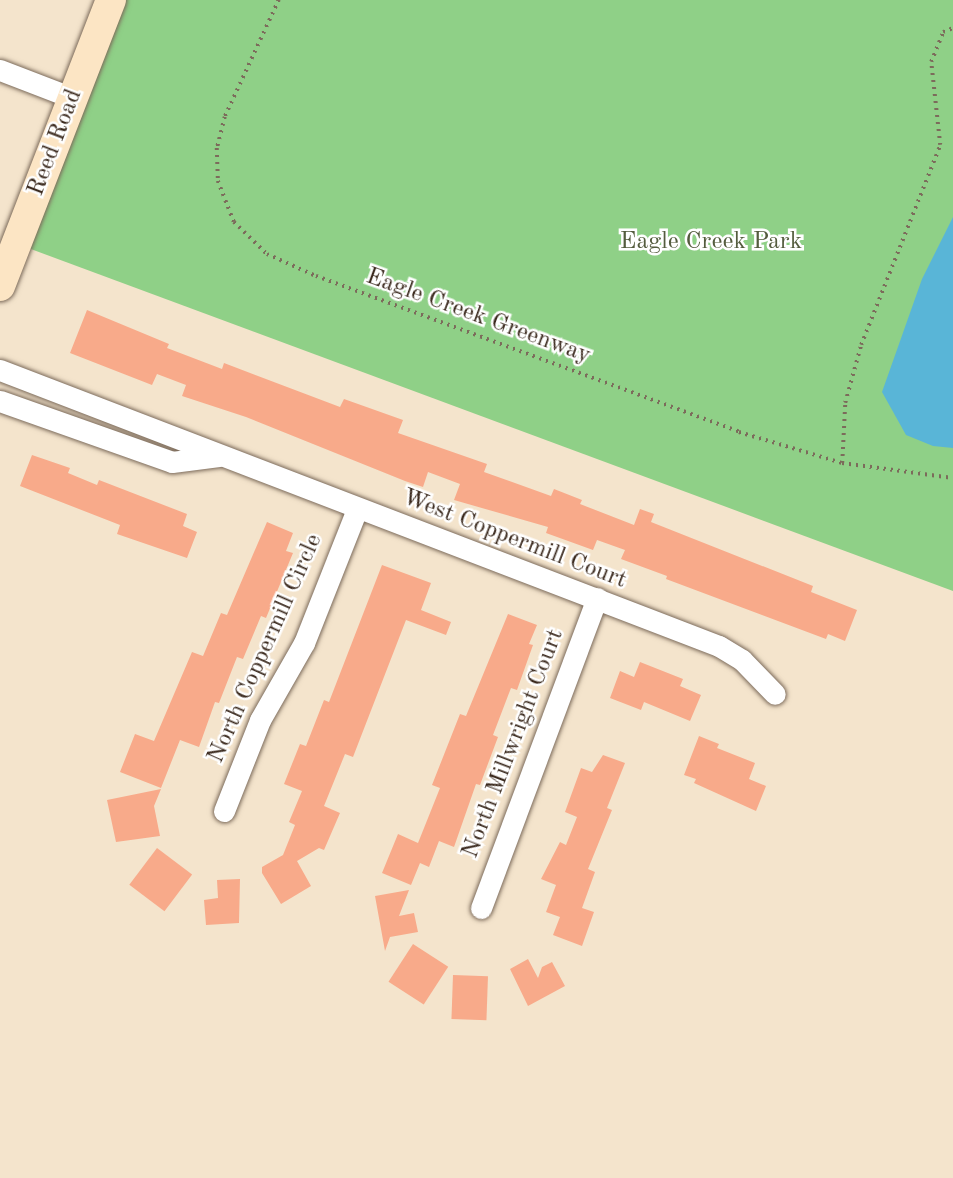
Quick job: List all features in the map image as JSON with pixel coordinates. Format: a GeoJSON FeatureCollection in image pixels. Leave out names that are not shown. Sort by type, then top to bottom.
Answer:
{"type":"FeatureCollection","features":[{"type":"Feature","properties":{"kind":"main road","name":"Reed Road"},"geometry":{"type":"LineString","coordinates":[[0,286],[111,0]]}},
{"type":"Feature","properties":{"kind":"street"},"geometry":{"type":"LineString","coordinates":[[0,70],[73,98]]}},
{"type":"Feature","properties":{"kind":"street","name":"West Coppermill Court"},"geometry":{"type":"LineString","coordinates":[[0,370],[719,646],[742,660],[775,694]]}},
{"type":"Feature","properties":{"kind":"street","name":"West Coppermill Court"},"geometry":{"type":"LineString","coordinates":[[0,401],[172,462],[221,456]]}},
{"type":"Feature","properties":{"kind":"street","name":"North Coppermill Circle"},"geometry":{"type":"LineString","coordinates":[[225,811],[260,720],[304,643],[357,509]]}},
{"type":"Feature","properties":{"kind":"street","name":"North Millwright Court"},"geometry":{"type":"LineString","coordinates":[[481,908],[597,598]]}},
{"type":"Feature","properties":{"kind":"path","name":"Eagle Creek Greenway"},"geometry":{"type":"LineString","coordinates":[[279,0],[225,117],[217,148],[218,181],[234,222],[267,254],[316,275],[739,432],[842,463],[953,478]]}},
{"type":"Feature","properties":{"kind":"path"},"geometry":{"type":"LineString","coordinates":[[842,463],[845,403],[861,345],[940,145],[931,62],[943,32],[953,28]]}},
{"type":"Feature","properties":{"kind":"green space","name":"Eagle Creek Park"},"geometry":{"type":"Polygon","coordinates":[[[115,0],[953,0],[953,591],[20,245],[115,0]]]}},
{"type":"Feature","properties":{"kind":"water"},"geometry":{"type":"Polygon","coordinates":[[[953,217],[953,448],[933,446],[906,435],[882,392],[922,279],[953,217]]]}},
{"type":"Feature","properties":{"kind":"building"},"geometry":{"type":"Polygon","coordinates":[[[87,310],[169,344],[167,348],[222,369],[224,363],[340,407],[344,399],[403,420],[398,433],[487,464],[484,472],[551,496],[554,489],[582,500],[580,504],[634,525],[640,509],[654,514],[651,522],[813,586],[811,592],[857,610],[845,641],[828,634],[826,639],[666,579],[667,576],[621,559],[625,550],[597,540],[593,550],[546,533],[548,527],[454,500],[460,484],[428,472],[423,487],[246,417],[182,396],[186,385],[157,374],[152,385],[70,353],[87,310]]]}},
{"type":"Feature","properties":{"kind":"building"},"geometry":{"type":"Polygon","coordinates":[[[32,455],[70,468],[68,473],[97,485],[99,480],[187,514],[183,526],[197,532],[187,558],[117,534],[120,525],[20,486],[32,455]]]}},
{"type":"Feature","properties":{"kind":"building"},"geometry":{"type":"Polygon","coordinates":[[[267,522],[293,533],[286,551],[293,553],[266,618],[261,616],[243,659],[237,657],[219,703],[215,702],[199,747],[180,740],[161,788],[120,772],[135,734],[154,741],[192,652],[203,656],[221,613],[227,615],[267,522]]]}},
{"type":"Feature","properties":{"kind":"building"},"geometry":{"type":"Polygon","coordinates":[[[382,565],[431,583],[421,610],[451,622],[446,635],[406,620],[353,757],[345,754],[324,806],[340,813],[324,850],[319,848],[297,861],[311,886],[281,904],[262,873],[262,867],[283,855],[295,825],[289,822],[302,791],[284,784],[300,744],[306,746],[324,700],[329,702],[382,565]]]}},
{"type":"Feature","properties":{"kind":"building"},"geometry":{"type":"Polygon","coordinates":[[[508,614],[537,625],[529,644],[533,645],[517,690],[511,688],[493,735],[498,737],[480,785],[476,784],[454,847],[439,841],[429,867],[420,863],[411,885],[382,873],[398,834],[418,843],[440,788],[432,785],[460,714],[466,716],[508,614]]]}},
{"type":"Feature","properties":{"kind":"building"},"geometry":{"type":"Polygon","coordinates":[[[640,662],[683,679],[680,686],[701,695],[690,721],[644,702],[641,710],[610,698],[620,671],[634,677],[640,662]]]}},
{"type":"Feature","properties":{"kind":"building"},"geometry":{"type":"Polygon","coordinates":[[[699,736],[719,744],[717,748],[755,763],[749,779],[766,786],[756,811],[694,783],[696,779],[684,775],[699,736]]]}},
{"type":"Feature","properties":{"kind":"building"},"geometry":{"type":"Polygon","coordinates":[[[603,755],[625,763],[607,808],[612,810],[588,869],[595,872],[582,908],[594,912],[582,946],[553,935],[560,917],[546,912],[556,885],[541,879],[560,842],[566,845],[577,817],[565,812],[581,768],[592,772],[603,755]]]}},
{"type":"Feature","properties":{"kind":"building"},"geometry":{"type":"Polygon","coordinates":[[[161,789],[154,806],[160,836],[116,842],[107,800],[161,789]]]}},
{"type":"Feature","properties":{"kind":"building"},"geometry":{"type":"Polygon","coordinates":[[[157,848],[192,874],[164,911],[129,885],[157,848]]]}},
{"type":"Feature","properties":{"kind":"building"},"geometry":{"type":"Polygon","coordinates":[[[240,879],[239,923],[206,925],[204,900],[218,898],[217,880],[240,879]]]}},
{"type":"Feature","properties":{"kind":"building"},"geometry":{"type":"Polygon","coordinates":[[[409,890],[399,916],[414,913],[418,932],[390,937],[385,951],[375,896],[409,890]]]}},
{"type":"Feature","properties":{"kind":"building"},"geometry":{"type":"Polygon","coordinates":[[[413,944],[448,967],[424,1005],[388,982],[413,944]]]}},
{"type":"Feature","properties":{"kind":"building"},"geometry":{"type":"Polygon","coordinates":[[[528,959],[538,978],[542,967],[552,962],[565,986],[528,1006],[510,969],[528,959]]]}},
{"type":"Feature","properties":{"kind":"building"},"geometry":{"type":"Polygon","coordinates":[[[453,975],[488,976],[486,1020],[451,1019],[453,975]]]}}]}
